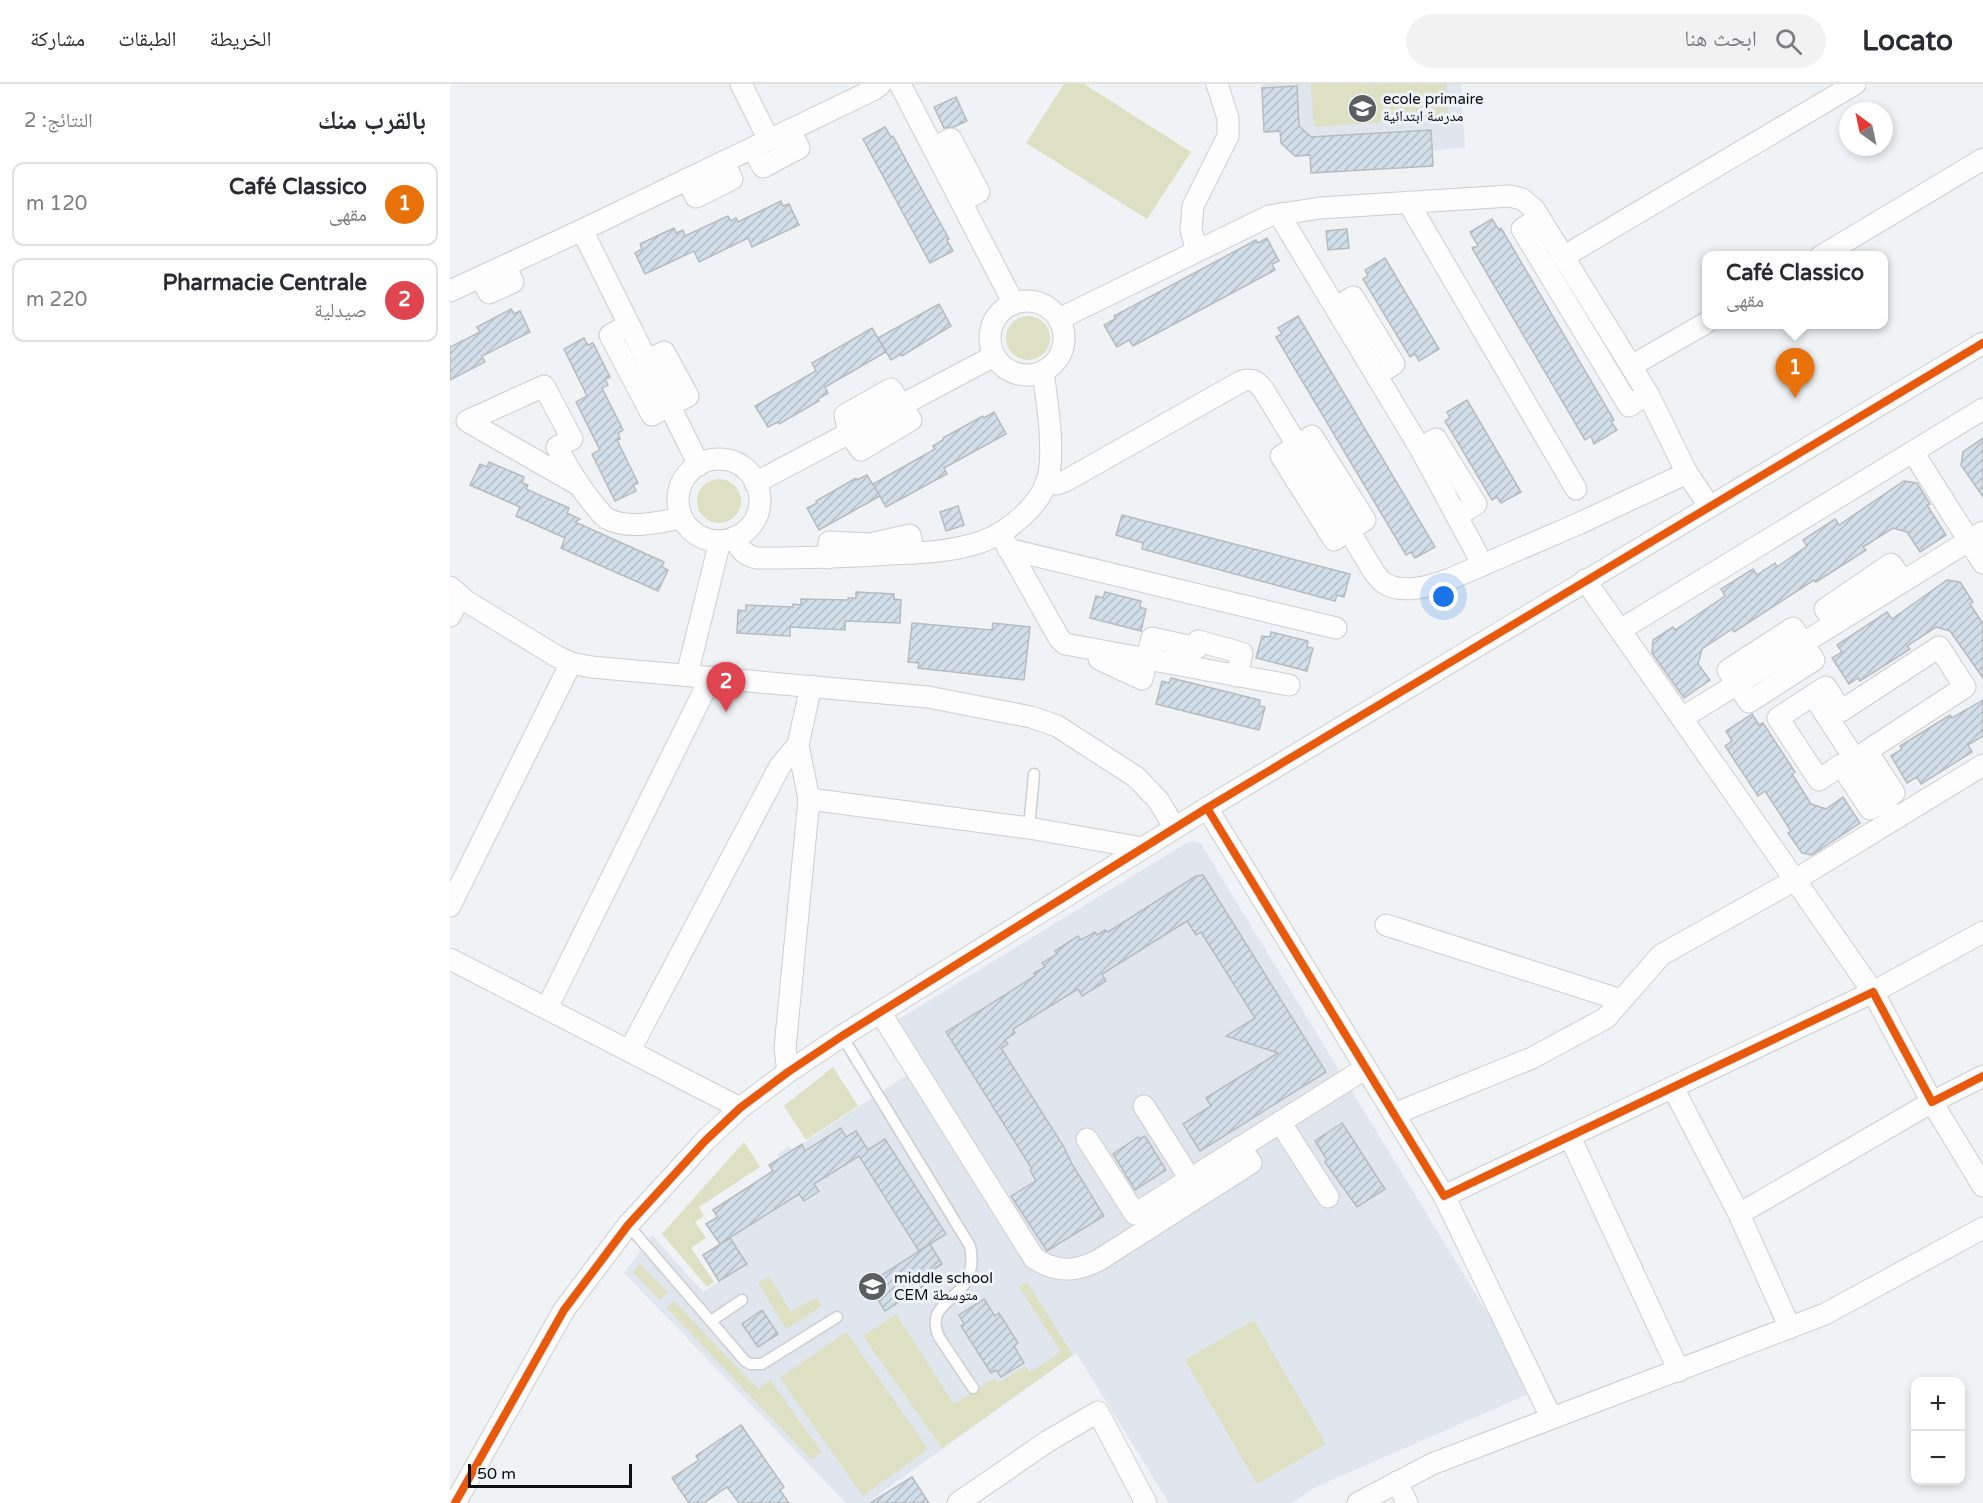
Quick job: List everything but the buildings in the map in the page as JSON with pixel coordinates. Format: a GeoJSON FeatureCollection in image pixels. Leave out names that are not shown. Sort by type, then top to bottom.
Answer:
{"type":"FeatureCollection","features":[{"type":"Feature","properties":{"kind":"street"},"geometry":{"type":"LineString","coordinates":[[741,84],[761,144],[763,167],[800,148],[790,130],[881,84]]}},
{"type":"Feature","properties":{"kind":"street"},"geometry":{"type":"LineString","coordinates":[[900,84],[933,148],[951,139],[979,192],[961,201],[1014,304]]}},
{"type":"Feature","properties":{"kind":"street"},"geometry":{"type":"LineString","coordinates":[[1197,251],[1191,230],[1192,206],[1228,136],[1228,118],[1217,84]]}},
{"type":"Feature","properties":{"kind":"street"},"geometry":{"type":"LineString","coordinates":[[1563,257],[1855,84]]}},
{"type":"Feature","properties":{"kind":"street"},"geometry":{"type":"LineString","coordinates":[[450,291],[481,277],[489,293],[513,282],[505,266],[687,179],[696,197],[732,179],[723,162],[761,144]]}},
{"type":"Feature","properties":{"kind":"street"},"geometry":{"type":"LineString","coordinates":[[1828,251],[1983,159]]}},
{"type":"Feature","properties":{"kind":"street"},"geometry":{"type":"LineString","coordinates":[[1059,319],[1269,216],[1320,208],[1408,202],[1510,196],[1522,199],[1534,209],[1631,366],[1648,394],[1687,473],[1709,506]]}},
{"type":"Feature","properties":{"kind":"street"},"geometry":{"type":"LineString","coordinates":[[1408,202],[1576,489]]}},
{"type":"Feature","properties":{"kind":"street"},"geometry":{"type":"LineString","coordinates":[[1279,214],[1336,307],[1353,297],[1394,364],[1377,375],[1420,448],[1436,439],[1476,504],[1458,515],[1483,565]]}},
{"type":"Feature","properties":{"kind":"street"},"geometry":{"type":"LineString","coordinates":[[1539,218],[1522,229],[1629,406],[1648,394]]}},
{"type":"Feature","properties":{"kind":"street"},"geometry":{"type":"LineString","coordinates":[[582,230],[647,361],[664,352],[688,396],[652,415],[610,335],[629,325]]}},
{"type":"Feature","properties":{"kind":"street"},"geometry":{"type":"LineString","coordinates":[[1029,301],[1039,303],[1053,311],[1059,319],[1064,330],[1064,347],[1056,362],[1043,372],[1032,376],[1015,374],[1005,369],[994,356],[990,344],[992,325],[998,314],[1014,304],[1029,301]]}},
{"type":"Feature","properties":{"kind":"street"},"geometry":{"type":"LineString","coordinates":[[1631,366],[1702,326]]}},
{"type":"Feature","properties":{"kind":"street"},"geometry":{"type":"LineString","coordinates":[[455,1503],[564,1310],[628,1225],[705,1141],[740,1108],[788,1071],[1207,808],[1983,343]]}},
{"type":"Feature","properties":{"kind":"street"},"geometry":{"type":"LineString","coordinates":[[755,483],[994,356]]}},
{"type":"Feature","properties":{"kind":"street"},"geometry":{"type":"LineString","coordinates":[[1004,541],[1037,499],[1049,473],[1048,406],[1043,372]]}},
{"type":"Feature","properties":{"kind":"street"},"geometry":{"type":"LineString","coordinates":[[1046,482],[1057,484],[1067,480],[1242,381],[1250,379],[1263,389],[1298,446]]}},
{"type":"Feature","properties":{"kind":"street"},"geometry":{"type":"LineString","coordinates":[[577,484],[467,421],[544,386],[572,439],[557,447],[577,484],[606,519],[622,524],[632,524],[682,518]]}},
{"type":"Feature","properties":{"kind":"street"},"geometry":{"type":"LineString","coordinates":[[670,405],[699,465]]}},
{"type":"Feature","properties":{"kind":"street"},"geometry":{"type":"LineString","coordinates":[[1620,630],[1983,409]]}},
{"type":"Feature","properties":{"kind":"street"},"geometry":{"type":"LineString","coordinates":[[1312,436],[1365,520],[1349,531],[1334,540],[1281,456],[1312,436]]}},
{"type":"Feature","properties":{"kind":"street"},"geometry":{"type":"LineString","coordinates":[[1913,452],[1976,536],[1983,563]]}},
{"type":"Feature","properties":{"kind":"street"},"geometry":{"type":"LineString","coordinates":[[717,460],[728,461],[744,469],[755,483],[759,494],[758,512],[749,527],[727,539],[708,540],[697,535],[688,528],[682,518],[678,502],[681,485],[699,465],[717,460]]}},
{"type":"Feature","properties":{"kind":"street"},"geometry":{"type":"LineString","coordinates":[[1349,531],[1374,572],[1384,583],[1396,588],[1418,588],[1433,585],[1483,565],[1687,473]]}},
{"type":"Feature","properties":{"kind":"street"},"geometry":{"type":"LineString","coordinates":[[1803,643],[1835,623],[1825,609],[1891,564],[1903,581],[1976,536]]}},
{"type":"Feature","properties":{"kind":"street"},"geometry":{"type":"LineString","coordinates":[[727,539],[747,556],[758,558],[828,558],[947,551],[981,542],[1004,541],[1336,628]]}},
{"type":"Feature","properties":{"kind":"street"},"geometry":{"type":"LineString","coordinates":[[687,675],[727,539]]}},
{"type":"Feature","properties":{"kind":"street"},"geometry":{"type":"LineString","coordinates":[[1004,541],[1059,638],[1065,644],[1142,679],[1152,638],[1197,648],[1198,641],[1242,653],[1237,676],[1289,685]]}},
{"type":"Feature","properties":{"kind":"street"},"geometry":{"type":"LineString","coordinates":[[1585,580],[1873,992],[1932,1102],[1983,1186]]}},
{"type":"Feature","properties":{"kind":"street"},"geometry":{"type":"LineString","coordinates":[[450,616],[455,591],[556,656],[571,663],[928,697],[1031,717],[1057,726],[1136,777],[1158,800],[1175,828]]}},
{"type":"Feature","properties":{"kind":"street"},"geometry":{"type":"LineString","coordinates":[[1793,628],[1814,660],[1749,702],[1737,684],[1728,670],[1793,628]]}},
{"type":"Feature","properties":{"kind":"street"},"geometry":{"type":"LineString","coordinates":[[1939,647],[1965,687],[1867,751],[1894,793],[1882,801],[1870,809],[1841,765],[1819,780],[1778,718],[1826,687],[1841,711],[1939,647]]}},
{"type":"Feature","properties":{"kind":"street"},"geometry":{"type":"LineString","coordinates":[[450,906],[571,663]]}},
{"type":"Feature","properties":{"kind":"street"},"geometry":{"type":"LineString","coordinates":[[547,1008],[711,677]]}},
{"type":"Feature","properties":{"kind":"street"},"geometry":{"type":"LineString","coordinates":[[1682,718],[1737,684]]}},
{"type":"Feature","properties":{"kind":"street"},"geometry":{"type":"LineString","coordinates":[[788,1071],[785,1048],[809,799],[798,745],[811,686]]}},
{"type":"Feature","properties":{"kind":"street"},"geometry":{"type":"LineString","coordinates":[[1813,695],[1894,819]]}},
{"type":"Feature","properties":{"kind":"street"},"geometry":{"type":"LineString","coordinates":[[630,1050],[780,766],[798,745]]}},
{"type":"Feature","properties":{"kind":"street"},"geometry":{"type":"LineString","coordinates":[[1394,1114],[1532,1058],[1606,1018],[1661,955],[1795,880],[1983,765]]}},
{"type":"Feature","properties":{"kind":"street"},"geometry":{"type":"LineString","coordinates":[[809,799],[1029,828],[1143,848]]}},
{"type":"Feature","properties":{"kind":"street"},"geometry":{"type":"LineString","coordinates":[[1207,808],[1444,1197],[1551,1417]]}},
{"type":"Feature","properties":{"kind":"street"},"geometry":{"type":"LineString","coordinates":[[1386,925],[1621,1000]]}},
{"type":"Feature","properties":{"kind":"street"},"geometry":{"type":"LineString","coordinates":[[1444,1197],[1873,992],[1983,932]]}},
{"type":"Feature","properties":{"kind":"street"},"geometry":{"type":"LineString","coordinates":[[450,959],[740,1108]]}},
{"type":"Feature","properties":{"kind":"street"},"geometry":{"type":"LineString","coordinates":[[880,1012],[1034,1258],[1044,1265],[1064,1270],[1089,1265],[1195,1187]]}},
{"type":"Feature","properties":{"kind":"street"},"geometry":{"type":"LineString","coordinates":[[1088,1140],[1135,1214],[1251,1163],[1240,1147],[1366,1068]]}},
{"type":"Feature","properties":{"kind":"street"},"geometry":{"type":"LineString","coordinates":[[1739,1214],[1932,1102],[1983,1076]]}},
{"type":"Feature","properties":{"kind":"street"},"geometry":{"type":"LineString","coordinates":[[1672,1088],[1739,1214],[1790,1328]]}},
{"type":"Feature","properties":{"kind":"street"},"geometry":{"type":"LineString","coordinates":[[1144,1106],[1195,1187]]}},
{"type":"Feature","properties":{"kind":"street"},"geometry":{"type":"LineString","coordinates":[[1280,1122],[1328,1197]]}},
{"type":"Feature","properties":{"kind":"street"},"geometry":{"type":"LineString","coordinates":[[1570,1137],[1679,1371]]}},
{"type":"Feature","properties":{"kind":"street"},"geometry":{"type":"LineString","coordinates":[[1358,1503],[1432,1464],[1825,1314],[1983,1228]]}},
{"type":"Feature","properties":{"kind":"street"},"geometry":{"type":"LineString","coordinates":[[958,1503],[1048,1441],[1098,1412],[1146,1503]]}},
{"type":"Feature","properties":{"kind":"street"},"geometry":{"type":"LineString","coordinates":[[1397,1482],[1407,1503]]}},
{"type":"Feature","properties":{"kind":"lane"},"geometry":{"type":"LineString","coordinates":[[1029,828],[1034,774]]}},
{"type":"Feature","properties":{"kind":"lane"},"geometry":{"type":"LineString","coordinates":[[842,1036],[960,1226],[970,1246],[972,1268],[968,1278],[943,1305],[935,1320],[939,1337],[972,1388]]}},
{"type":"Feature","properties":{"kind":"lane"},"geometry":{"type":"LineString","coordinates":[[628,1225],[746,1361],[756,1365],[762,1364],[837,1317]]}},
{"type":"Feature","properties":{"kind":"lane"},"geometry":{"type":"LineString","coordinates":[[711,1321],[742,1300]]}},
{"type":"Feature","properties":{"kind":"shaded area","name":"ecole primaire مدرسة ابتدائية"},"geometry":{"type":"Polygon","coordinates":[[[1261,84],[1461,84],[1465,147],[1433,151],[1434,166],[1311,173],[1310,156],[1295,157],[1280,144],[1280,132],[1264,133],[1261,84]]]}},
{"type":"Feature","properties":{"kind":"shaded area"},"geometry":{"type":"Polygon","coordinates":[[[1194,841],[1201,844],[1535,1391],[1316,1487],[1291,1503],[1169,1503],[1076,1353],[867,1503],[846,1503],[624,1273],[652,1235],[703,1292],[718,1282],[702,1255],[719,1244],[706,1224],[717,1217],[712,1209],[772,1171],[769,1165],[779,1158],[777,1154],[789,1146],[792,1150],[802,1144],[907,1075],[881,1030],[1188,842],[1194,841]]]}},
{"type":"Feature","properties":{"kind":"green space"},"geometry":{"type":"Polygon","coordinates":[[[1064,84],[1084,84],[1191,152],[1147,219],[1026,143],[1064,84]]]}},
{"type":"Feature","properties":{"kind":"green space"},"geometry":{"type":"Polygon","coordinates":[[[1311,84],[1446,84],[1448,118],[1314,127],[1311,84]]]}},
{"type":"Feature","properties":{"kind":"green space"},"geometry":{"type":"Polygon","coordinates":[[[1028,316],[1037,317],[1044,322],[1049,329],[1049,347],[1044,354],[1037,359],[1028,360],[1019,359],[1012,354],[1007,347],[1006,338],[1007,329],[1012,322],[1019,317],[1028,316]]]}},
{"type":"Feature","properties":{"kind":"green space"},"geometry":{"type":"Polygon","coordinates":[[[719,479],[728,480],[735,485],[740,492],[740,510],[735,517],[728,522],[719,523],[710,522],[703,517],[698,510],[697,501],[698,492],[703,485],[710,480],[719,479]]]}},
{"type":"Feature","properties":{"kind":"green space"},"geometry":{"type":"Polygon","coordinates":[[[833,1067],[858,1106],[806,1140],[784,1106],[833,1067]]]}},
{"type":"Feature","properties":{"kind":"green space"},"geometry":{"type":"Polygon","coordinates":[[[744,1142],[760,1167],[699,1207],[704,1216],[695,1222],[706,1238],[691,1248],[714,1282],[707,1287],[662,1234],[744,1142]]]}},
{"type":"Feature","properties":{"kind":"green space"},"geometry":{"type":"Polygon","coordinates":[[[640,1264],[668,1292],[660,1300],[633,1272],[640,1264]]]}},
{"type":"Feature","properties":{"kind":"green space"},"geometry":{"type":"Polygon","coordinates":[[[769,1276],[791,1312],[816,1297],[822,1306],[786,1329],[758,1283],[769,1276]]]}},
{"type":"Feature","properties":{"kind":"green space"},"geometry":{"type":"Polygon","coordinates":[[[1027,1282],[1073,1355],[942,1448],[863,1336],[896,1314],[954,1404],[995,1378],[998,1383],[1026,1366],[1030,1372],[1061,1352],[1019,1287],[1027,1282]]]}},
{"type":"Feature","properties":{"kind":"green space"},"geometry":{"type":"Polygon","coordinates":[[[674,1301],[758,1389],[770,1380],[822,1452],[811,1460],[666,1307],[674,1301]]]}},
{"type":"Feature","properties":{"kind":"green space"},"geometry":{"type":"Polygon","coordinates":[[[1254,1320],[1326,1444],[1257,1484],[1185,1360],[1254,1320]]]}},
{"type":"Feature","properties":{"kind":"green space"},"geometry":{"type":"Polygon","coordinates":[[[846,1332],[928,1449],[863,1496],[780,1378],[846,1332]]]}},
{"type":"Feature","properties":{"kind":"cycle path"},"geometry":{"type":"LineString","coordinates":[[455,1503],[564,1310],[628,1225],[705,1141],[740,1108],[842,1036],[1207,808],[1983,343]]}},
{"type":"Feature","properties":{"kind":"cycle path"},"geometry":{"type":"LineString","coordinates":[[1207,808],[1444,1196],[1873,992],[1932,1102],[1983,1076]]}},
{"type":"Feature","properties":{"kind":"place","name":"ecole primaire مدرسة ابتدائية"},"geometry":{"type":"Point","coordinates":[1362,108]}},
{"type":"Feature","properties":{"kind":"place","name":"Café Classico"},"geometry":{"type":"Point","coordinates":[1795,398]}},
{"type":"Feature","properties":{"kind":"place","name":"Pharmacie Centrale"},"geometry":{"type":"Point","coordinates":[726,712]}},
{"type":"Feature","properties":{"kind":"place","name":"middle school CEM متوسطة"},"geometry":{"type":"Point","coordinates":[873,1287]}}]}
